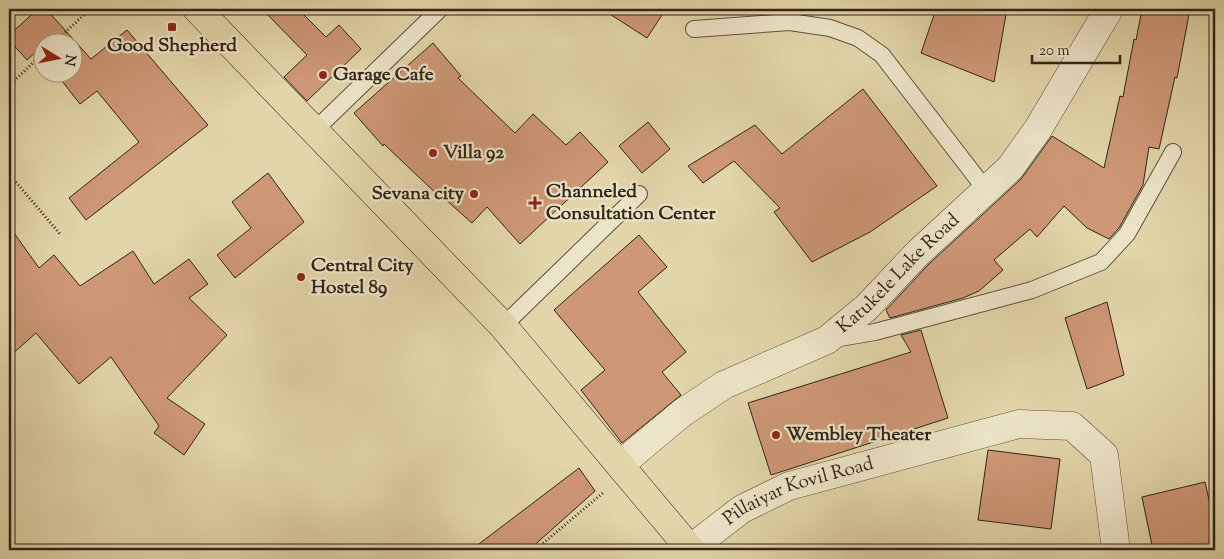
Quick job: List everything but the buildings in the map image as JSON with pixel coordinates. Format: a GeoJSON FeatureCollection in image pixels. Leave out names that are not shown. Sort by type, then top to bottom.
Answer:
{"type":"FeatureCollection","features":[{"type":"Feature","properties":{"kind":"highway"},"geometry":{"type":"LineString","coordinates":[[207,13],[429,251],[503,326],[691,549]]}},
{"type":"Feature","properties":{"kind":"street","name":"Katukele Lake Road"},"geometry":{"type":"LineString","coordinates":[[624,468],[682,412],[724,385],[827,340],[867,307],[918,253],[1010,168],[1038,129],[1109,9]]}},
{"type":"Feature","properties":{"kind":"street","name":"Pillaiyar Kovil Road"},"geometry":{"type":"LineString","coordinates":[[691,549],[742,509],[789,486],[1019,424],[1072,426],[1104,455],[1116,550]]}},
{"type":"Feature","properties":{"kind":"lane"},"geometry":{"type":"LineString","coordinates":[[315,130],[440,9]]}},
{"type":"Feature","properties":{"kind":"lane"},"geometry":{"type":"LineString","coordinates":[[694,29],[790,22],[830,28],[858,38],[882,55],[986,190]]}},
{"type":"Feature","properties":{"kind":"lane"},"geometry":{"type":"LineString","coordinates":[[827,340],[875,332],[1032,290],[1101,262],[1127,234],[1174,152]]}},
{"type":"Feature","properties":{"kind":"lane"},"geometry":{"type":"LineString","coordinates":[[503,326],[639,194]]}},
{"type":"Feature","properties":{"kind":"path"},"geometry":{"type":"LineString","coordinates":[[66,32],[90,9]]}},
{"type":"Feature","properties":{"kind":"path"},"geometry":{"type":"LineString","coordinates":[[9,86],[32,64]]}},
{"type":"Feature","properties":{"kind":"path"},"geometry":{"type":"LineString","coordinates":[[9,174],[60,234]]}},
{"type":"Feature","properties":{"kind":"path"},"geometry":{"type":"LineString","coordinates":[[535,550],[624,468]]}},
{"type":"Feature","properties":{"kind":"place","name":"Good Shepherd"},"geometry":{"type":"Point","coordinates":[172,27]}},
{"type":"Feature","properties":{"kind":"place","name":"Garage Cafe"},"geometry":{"type":"Point","coordinates":[323,75]}},
{"type":"Feature","properties":{"kind":"place","name":"Villa 92"},"geometry":{"type":"Point","coordinates":[433,153]}},
{"type":"Feature","properties":{"kind":"place","name":"Sevana city"},"geometry":{"type":"Point","coordinates":[474,194]}},
{"type":"Feature","properties":{"kind":"place","name":"Channeled Consultation Center"},"geometry":{"type":"Point","coordinates":[535,203]}},
{"type":"Feature","properties":{"kind":"place","name":"Central City Hostel 89"},"geometry":{"type":"Point","coordinates":[301,277]}},
{"type":"Feature","properties":{"kind":"place","name":"Wembley Theater"},"geometry":{"type":"Point","coordinates":[776,435]}}]}
